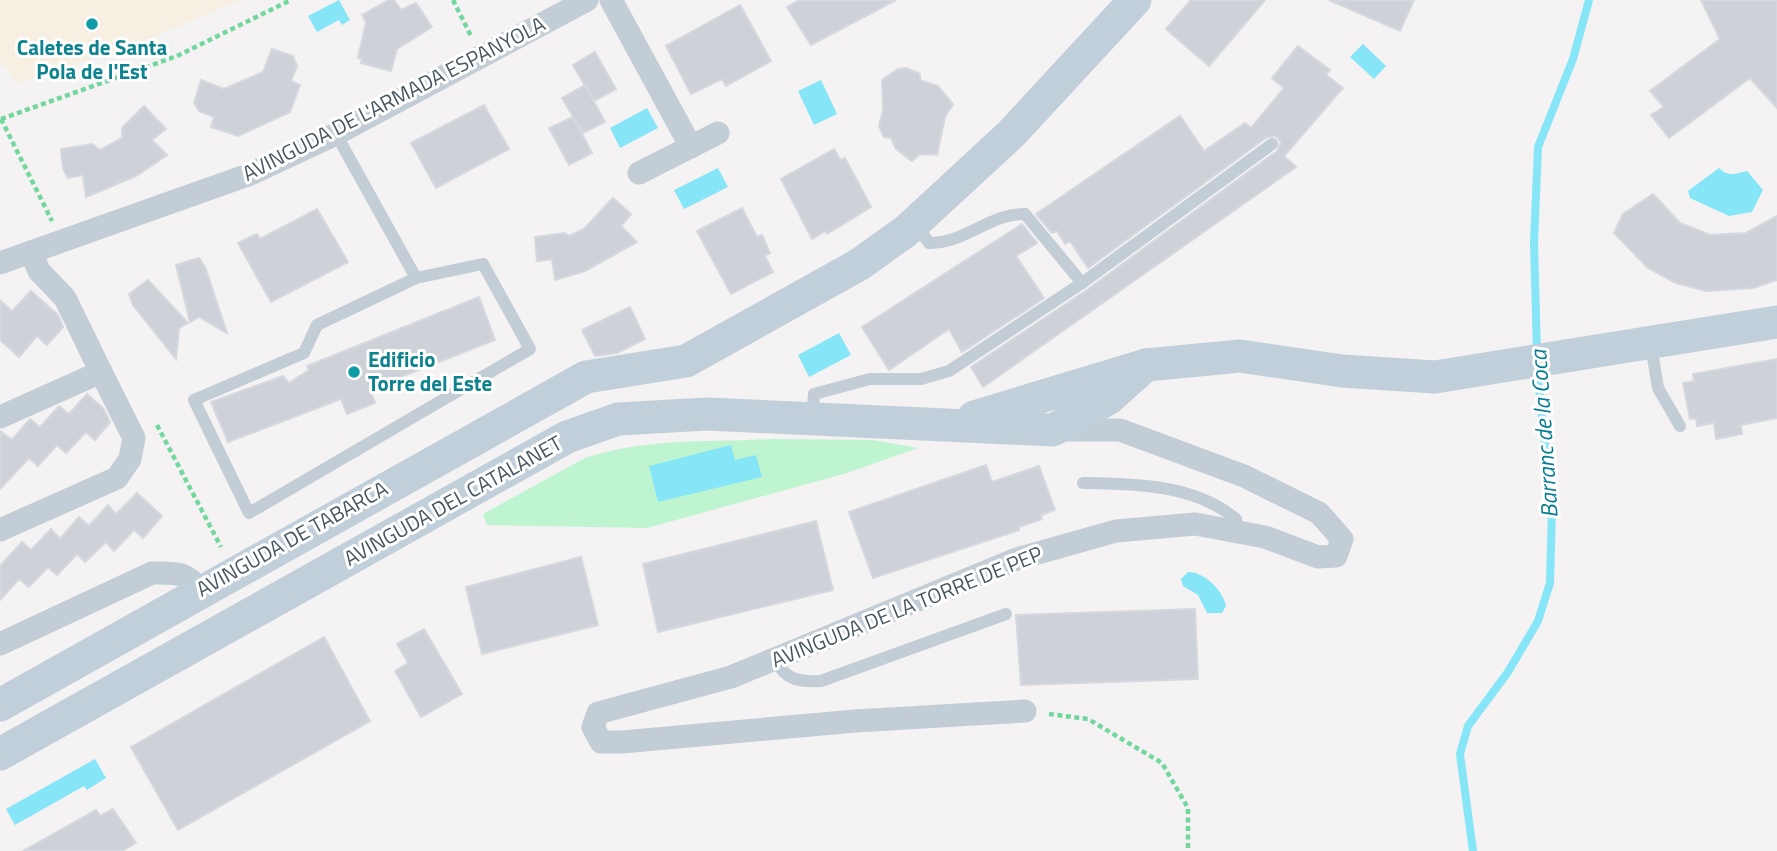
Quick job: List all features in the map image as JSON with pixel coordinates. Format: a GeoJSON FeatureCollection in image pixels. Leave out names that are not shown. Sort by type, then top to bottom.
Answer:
{"type":"FeatureCollection","features":[{"type":"Feature","properties":{"kind":"main road"},"geometry":{"type":"LineString","coordinates":[[910,227],[1012,133],[1135,0]]}},
{"type":"Feature","properties":{"kind":"main road","name":"AVINGUDA DE TABARCA"},"geometry":{"type":"LineString","coordinates":[[0,705],[586,377],[686,361],[860,264],[910,227]]}},
{"type":"Feature","properties":{"kind":"main road","name":"AVINGUDA DEL CATALANET"},"geometry":{"type":"LineString","coordinates":[[952,424],[1146,365],[1240,356],[1342,371],[1435,377],[1777,322]]}},
{"type":"Feature","properties":{"kind":"main road"},"geometry":{"type":"LineString","coordinates":[[1053,430],[1108,399],[1146,365]]}},
{"type":"Feature","properties":{"kind":"main road","name":"AVINGUDA DEL CATALANET"},"geometry":{"type":"LineString","coordinates":[[0,754],[567,437],[618,419],[650,415],[707,414],[1053,430]]}},
{"type":"Feature","properties":{"kind":"street","name":"AVINGUDA DE L'ARMADA ESPANYOLA"},"geometry":{"type":"LineString","coordinates":[[0,262],[248,175],[336,134],[587,0]]}},
{"type":"Feature","properties":{"kind":"street"},"geometry":{"type":"LineString","coordinates":[[611,0],[691,147]]}},
{"type":"Feature","properties":{"kind":"street"},"geometry":{"type":"LineString","coordinates":[[639,173],[718,133]]}},
{"type":"Feature","properties":{"kind":"street"},"geometry":{"type":"LineString","coordinates":[[0,530],[117,478],[130,459],[134,438],[65,298],[39,271],[31,252]]}},
{"type":"Feature","properties":{"kind":"street"},"geometry":{"type":"LineString","coordinates":[[0,417],[101,372]]}},
{"type":"Feature","properties":{"kind":"street","name":"AVINGUDA DE LA TORRE DE PEP"},"geometry":{"type":"LineString","coordinates":[[1025,711],[855,721],[622,743],[601,742],[593,727],[598,713],[731,677],[1017,559],[1116,531],[1195,524],[1234,529],[1318,557],[1336,556],[1342,539],[1319,513],[1232,472],[1120,430],[1053,430]]}},
{"type":"Feature","properties":{"kind":"street"},"geometry":{"type":"LineString","coordinates":[[0,644],[152,573],[178,572],[193,579],[200,591]]}},
{"type":"Feature","properties":{"kind":"lane"},"geometry":{"type":"LineString","coordinates":[[336,134],[416,278]]}},
{"type":"Feature","properties":{"kind":"lane"},"geometry":{"type":"LineString","coordinates":[[812,418],[814,394],[870,379],[921,379],[949,371],[1082,282],[1272,144]]}},
{"type":"Feature","properties":{"kind":"lane"},"geometry":{"type":"LineString","coordinates":[[910,227],[929,243],[948,244],[1011,214],[1025,214],[1082,282]]}},
{"type":"Feature","properties":{"kind":"lane"},"geometry":{"type":"LineString","coordinates":[[483,264],[530,349],[249,513],[194,400],[304,353],[317,325],[416,278],[483,264]]}},
{"type":"Feature","properties":{"kind":"lane"},"geometry":{"type":"LineString","coordinates":[[1636,343],[1680,426]]}},
{"type":"Feature","properties":{"kind":"lane"},"geometry":{"type":"LineString","coordinates":[[1083,483],[1146,485],[1207,500],[1236,519],[1234,529]]}},
{"type":"Feature","properties":{"kind":"lane"},"geometry":{"type":"LineString","coordinates":[[775,660],[783,673],[798,682],[821,681],[1006,614]]}},
{"type":"Feature","properties":{"kind":"path"},"geometry":{"type":"LineString","coordinates":[[0,119],[177,56],[291,0]]}},
{"type":"Feature","properties":{"kind":"path"},"geometry":{"type":"LineString","coordinates":[[453,0],[481,56]]}},
{"type":"Feature","properties":{"kind":"path"},"geometry":{"type":"LineString","coordinates":[[1025,711],[1088,719],[1162,763],[1188,808],[1188,851]]}},
{"type":"Feature","properties":{"kind":"green space"},"geometry":{"type":"Polygon","coordinates":[[[873,440],[918,448],[847,473],[647,528],[487,525],[483,514],[585,458],[608,452],[678,442],[873,440]]]}},
{"type":"Feature","properties":{"kind":"sand","name":"Caletes de Santa Pola de l'Est"},"geometry":{"type":"Polygon","coordinates":[[[0,0],[241,0],[129,47],[16,83],[6,67],[0,64],[0,0]]]}},
{"type":"Feature","properties":{"kind":"water"},"geometry":{"type":"Polygon","coordinates":[[[339,0],[350,20],[342,25],[339,20],[317,32],[308,16],[339,0]]]}},
{"type":"Feature","properties":{"kind":"water"},"geometry":{"type":"Polygon","coordinates":[[[1363,44],[1386,66],[1374,79],[1350,57],[1363,44]]]}},
{"type":"Feature","properties":{"kind":"water"},"geometry":{"type":"Polygon","coordinates":[[[821,80],[837,114],[814,125],[798,91],[821,80]]]}},
{"type":"Feature","properties":{"kind":"water"},"geometry":{"type":"Polygon","coordinates":[[[647,108],[658,128],[620,148],[610,128],[647,108]]]}},
{"type":"Feature","properties":{"kind":"water"},"geometry":{"type":"Polygon","coordinates":[[[718,168],[728,187],[684,209],[674,190],[718,168]]]}},
{"type":"Feature","properties":{"kind":"water"},"geometry":{"type":"Polygon","coordinates":[[[1719,168],[1729,174],[1747,171],[1763,190],[1752,212],[1729,216],[1690,198],[1688,191],[1719,168]]]}},
{"type":"Feature","properties":{"kind":"water"},"geometry":{"type":"Polygon","coordinates":[[[839,333],[851,355],[809,377],[798,355],[839,333]]]}},
{"type":"Feature","properties":{"kind":"water"},"geometry":{"type":"Polygon","coordinates":[[[731,445],[735,460],[756,455],[762,477],[658,502],[649,466],[731,445]]]}},
{"type":"Feature","properties":{"kind":"water"},"geometry":{"type":"Polygon","coordinates":[[[1188,572],[1201,575],[1217,589],[1226,606],[1222,613],[1207,613],[1198,595],[1183,586],[1181,579],[1188,572]]]}},
{"type":"Feature","properties":{"kind":"water"},"geometry":{"type":"Polygon","coordinates":[[[95,759],[106,778],[87,790],[84,786],[15,825],[6,809],[95,759]]]}},
{"type":"Feature","properties":{"kind":"building"},"geometry":{"type":"Polygon","coordinates":[[[389,0],[394,0],[401,10],[416,3],[432,27],[397,49],[391,71],[361,63],[362,59],[358,58],[366,22],[362,15],[389,0]]]}},
{"type":"Feature","properties":{"kind":"building"},"geometry":{"type":"Polygon","coordinates":[[[800,0],[896,0],[811,45],[787,7],[800,0]]]}},
{"type":"Feature","properties":{"kind":"building"},"geometry":{"type":"Polygon","coordinates":[[[1191,0],[1265,0],[1209,66],[1166,29],[1191,0]]]}},
{"type":"Feature","properties":{"kind":"building"},"geometry":{"type":"Polygon","coordinates":[[[1329,0],[1414,0],[1400,31],[1329,0]]]}},
{"type":"Feature","properties":{"kind":"building"},"geometry":{"type":"Polygon","coordinates":[[[1701,0],[1777,0],[1777,108],[1750,78],[1669,138],[1651,115],[1664,107],[1650,91],[1720,39],[1701,0]]]}},
{"type":"Feature","properties":{"kind":"building"},"geometry":{"type":"Polygon","coordinates":[[[740,5],[771,61],[726,86],[722,79],[691,94],[666,46],[740,5]]]}},
{"type":"Feature","properties":{"kind":"building"},"geometry":{"type":"Polygon","coordinates":[[[1298,46],[1330,70],[1326,75],[1343,88],[1284,156],[1296,167],[983,387],[971,367],[1087,290],[1277,151],[1281,142],[1275,136],[1267,137],[1088,268],[1070,241],[1065,244],[1057,231],[1052,233],[1036,214],[1180,116],[1204,151],[1245,123],[1251,128],[1284,88],[1272,78],[1298,46]]]}},
{"type":"Feature","properties":{"kind":"building"},"geometry":{"type":"Polygon","coordinates":[[[272,49],[293,56],[297,66],[291,81],[300,85],[290,112],[238,136],[211,127],[214,117],[199,111],[194,103],[201,80],[224,89],[263,72],[272,49]]]}},
{"type":"Feature","properties":{"kind":"building"},"geometry":{"type":"Polygon","coordinates":[[[595,52],[616,89],[594,101],[573,65],[595,52]]]}},
{"type":"Feature","properties":{"kind":"building"},"geometry":{"type":"Polygon","coordinates":[[[906,68],[920,74],[920,80],[938,86],[953,104],[945,117],[937,155],[920,154],[912,161],[896,149],[891,138],[884,137],[879,126],[883,110],[882,80],[898,69],[906,68]]]}},
{"type":"Feature","properties":{"kind":"building"},"geometry":{"type":"Polygon","coordinates":[[[585,85],[605,122],[583,133],[562,98],[585,85]]]}},
{"type":"Feature","properties":{"kind":"building"},"geometry":{"type":"Polygon","coordinates":[[[484,105],[509,149],[436,188],[411,143],[484,105]]]}},
{"type":"Feature","properties":{"kind":"building"},"geometry":{"type":"Polygon","coordinates":[[[144,106],[166,129],[152,140],[167,155],[136,176],[86,197],[83,175],[68,178],[63,169],[61,149],[92,144],[100,150],[122,138],[122,128],[144,106]]]}},
{"type":"Feature","properties":{"kind":"building"},"geometry":{"type":"Polygon","coordinates":[[[573,117],[592,153],[569,165],[549,128],[573,117]]]}},
{"type":"Feature","properties":{"kind":"building"},"geometry":{"type":"Polygon","coordinates":[[[834,149],[840,160],[845,158],[871,207],[827,234],[825,231],[812,239],[781,179],[834,149]]]}},
{"type":"Feature","properties":{"kind":"building"},"geometry":{"type":"Polygon","coordinates":[[[1653,194],[1680,223],[1710,235],[1746,233],[1777,216],[1777,280],[1753,288],[1706,291],[1676,283],[1648,268],[1614,233],[1623,214],[1653,194]]]}},
{"type":"Feature","properties":{"kind":"building"},"geometry":{"type":"Polygon","coordinates":[[[613,198],[631,214],[621,226],[637,242],[585,271],[555,280],[552,259],[537,261],[535,237],[565,233],[569,236],[584,229],[613,198]]]}},
{"type":"Feature","properties":{"kind":"building"},"geometry":{"type":"Polygon","coordinates":[[[742,208],[757,237],[762,235],[770,253],[765,256],[773,272],[731,294],[697,231],[742,208]]]}},
{"type":"Feature","properties":{"kind":"building"},"geometry":{"type":"Polygon","coordinates":[[[317,209],[348,262],[271,302],[238,243],[257,234],[260,239],[317,209]]]}},
{"type":"Feature","properties":{"kind":"building"},"geometry":{"type":"Polygon","coordinates":[[[1022,224],[1037,243],[1016,256],[1044,298],[962,352],[949,329],[889,370],[862,327],[1022,224]]]}},
{"type":"Feature","properties":{"kind":"building"},"geometry":{"type":"Polygon","coordinates":[[[199,258],[205,267],[227,333],[199,317],[190,322],[176,265],[199,258]]]}},
{"type":"Feature","properties":{"kind":"building"},"geometry":{"type":"Polygon","coordinates":[[[148,280],[188,323],[179,328],[176,359],[133,305],[129,294],[148,280]]]}},
{"type":"Feature","properties":{"kind":"building"},"geometry":{"type":"Polygon","coordinates":[[[31,291],[58,315],[63,327],[47,345],[37,336],[19,357],[0,340],[0,300],[12,311],[31,291]]]}},
{"type":"Feature","properties":{"kind":"building","name":"Edificio Torre del Este"},"geometry":{"type":"Polygon","coordinates":[[[479,297],[495,340],[370,389],[375,403],[347,414],[341,399],[228,442],[211,402],[283,376],[289,383],[309,370],[307,366],[479,297]]]}},
{"type":"Feature","properties":{"kind":"building"},"geometry":{"type":"Polygon","coordinates":[[[630,307],[645,339],[617,353],[595,356],[582,330],[630,307]]]}},
{"type":"Feature","properties":{"kind":"building"},"geometry":{"type":"Polygon","coordinates":[[[1777,359],[1777,418],[1741,425],[1742,434],[1716,439],[1714,423],[1697,426],[1696,418],[1690,419],[1683,383],[1694,381],[1693,374],[1777,359]]]}},
{"type":"Feature","properties":{"kind":"building"},"geometry":{"type":"Polygon","coordinates":[[[87,394],[103,408],[110,422],[95,440],[86,432],[66,453],[57,445],[38,466],[29,458],[0,489],[0,431],[12,440],[30,419],[40,427],[59,406],[69,414],[87,394]]]}},
{"type":"Feature","properties":{"kind":"building"},"geometry":{"type":"Polygon","coordinates":[[[986,465],[992,482],[1039,466],[1055,510],[1041,515],[1042,519],[1019,527],[1019,530],[873,578],[849,512],[986,465]]]}},
{"type":"Feature","properties":{"kind":"building"},"geometry":{"type":"Polygon","coordinates":[[[137,493],[162,516],[143,538],[134,530],[114,551],[106,542],[85,562],[77,554],[57,575],[48,567],[29,587],[19,579],[0,600],[0,566],[22,542],[31,550],[51,529],[60,539],[79,517],[89,526],[108,505],[116,514],[137,493]]]}},
{"type":"Feature","properties":{"kind":"building"},"geometry":{"type":"Polygon","coordinates":[[[816,521],[833,590],[658,632],[643,564],[816,521]]]}},
{"type":"Feature","properties":{"kind":"building"},"geometry":{"type":"Polygon","coordinates":[[[581,557],[598,625],[482,654],[466,587],[581,557]]]}},
{"type":"Feature","properties":{"kind":"building"},"geometry":{"type":"Polygon","coordinates":[[[1195,609],[1198,679],[1021,685],[1016,615],[1195,609]]]}},
{"type":"Feature","properties":{"kind":"building"},"geometry":{"type":"Polygon","coordinates":[[[424,629],[462,694],[421,717],[395,671],[408,663],[397,644],[424,629]]]}},
{"type":"Feature","properties":{"kind":"building"},"geometry":{"type":"Polygon","coordinates":[[[324,637],[370,721],[178,830],[131,747],[324,637]]]}},
{"type":"Feature","properties":{"kind":"building"},"geometry":{"type":"Polygon","coordinates":[[[113,809],[136,843],[122,851],[23,851],[96,810],[100,816],[113,809]]]}},
{"type":"Feature","properties":{"kind":"waterway","name":"Barranc de la Coca"},"geometry":{"type":"LineString","coordinates":[[1537,353],[1534,242],[1538,147],[1573,59],[1589,0]]}},
{"type":"Feature","properties":{"kind":"waterway","name":"Barranc de la Coca"},"geometry":{"type":"LineString","coordinates":[[1473,851],[1460,754],[1468,726],[1508,672],[1538,621],[1550,583],[1552,510],[1537,369]]}},
{"type":"Feature","properties":{"kind":"place","name":"Caletes de Santa Pola de l'Est"},"geometry":{"type":"Point","coordinates":[92,24]}},
{"type":"Feature","properties":{"kind":"place","name":"Edificio Torre del Este"},"geometry":{"type":"Point","coordinates":[354,372]}}]}
